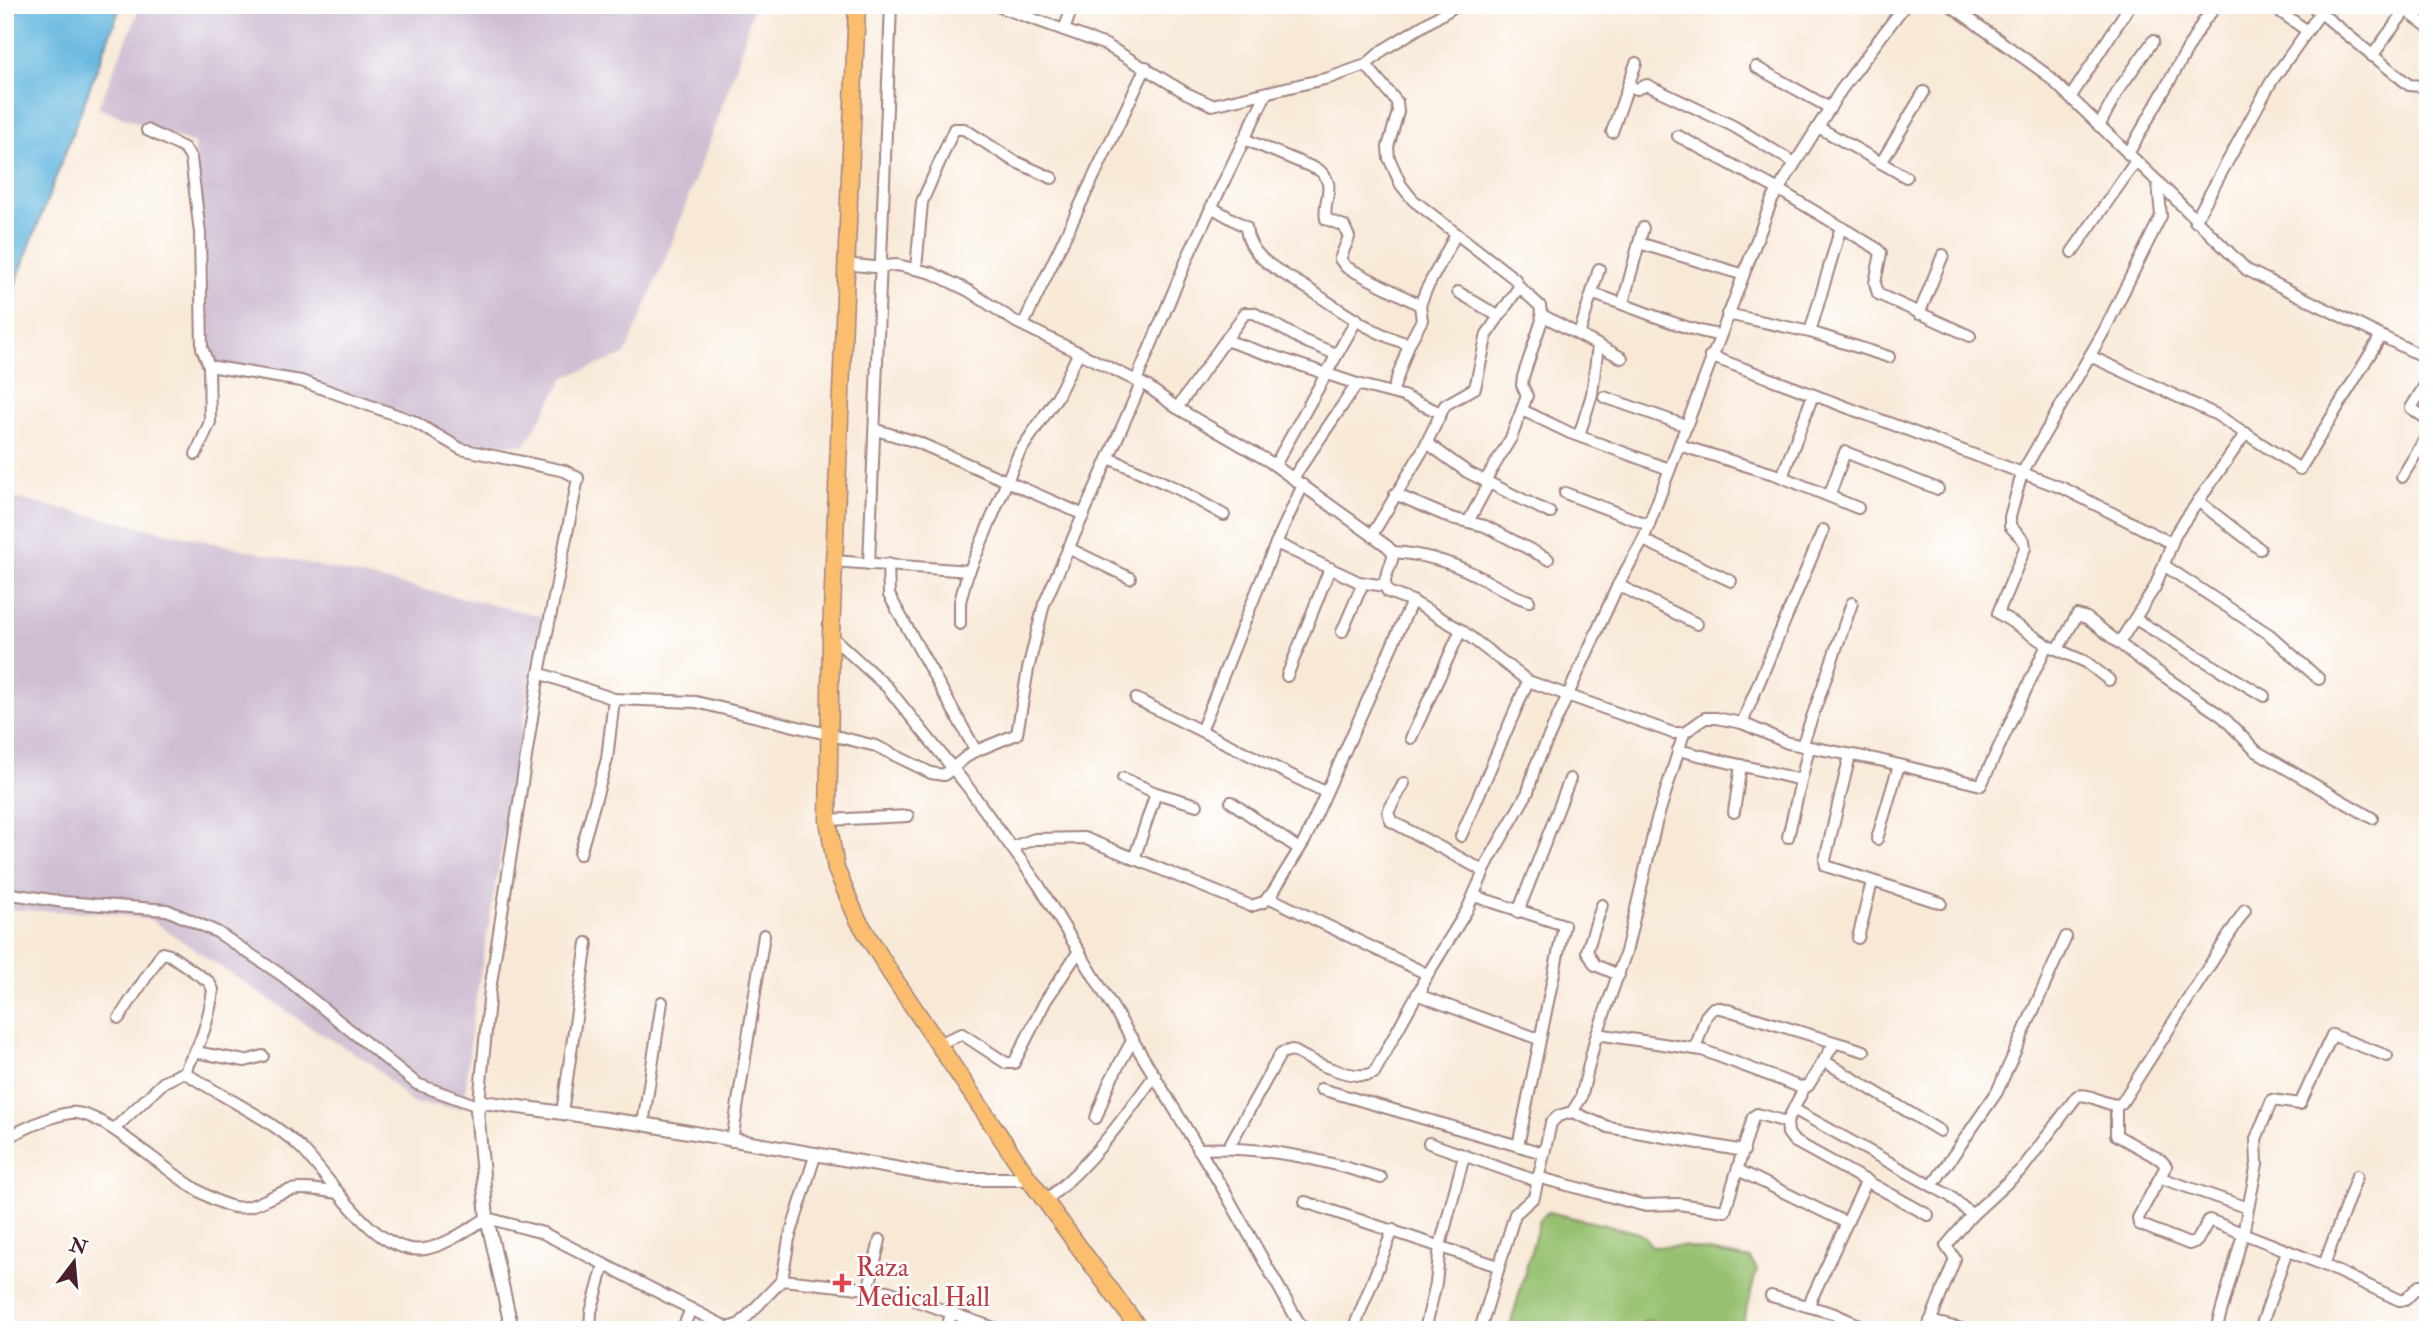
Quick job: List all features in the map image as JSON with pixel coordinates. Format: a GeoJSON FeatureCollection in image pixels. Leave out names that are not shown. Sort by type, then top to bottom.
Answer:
{"type":"FeatureCollection","features":[{"type":"Feature","properties":{"kind":"main road"},"geometry":{"type":"LineString","coordinates":[[857,5],[844,264],[831,636],[828,820],[836,869],[857,918],[937,1044],[1029,1179],[1140,1330]]}},
{"type":"Feature","properties":{"kind":"street"},"geometry":{"type":"LineString","coordinates":[[869,564],[891,5]]}},
{"type":"Feature","properties":{"kind":"street"},"geometry":{"type":"LineString","coordinates":[[994,5],[1106,45],[1186,93],[1212,105],[1329,78],[1366,65],[1383,50],[1457,5]]}},
{"type":"Feature","properties":{"kind":"street"},"geometry":{"type":"LineString","coordinates":[[1064,30],[1073,5]]}},
{"type":"Feature","properties":{"kind":"street"},"geometry":{"type":"LineString","coordinates":[[1950,5],[2046,74],[2247,270],[2428,359]]}},
{"type":"Feature","properties":{"kind":"street"},"geometry":{"type":"LineString","coordinates":[[2070,98],[2130,5]]}},
{"type":"Feature","properties":{"kind":"street"},"geometry":{"type":"LineString","coordinates":[[2072,251],[2132,158],[2203,22],[2217,5]]}},
{"type":"Feature","properties":{"kind":"street"},"geometry":{"type":"LineString","coordinates":[[2271,5],[2306,30]]}},
{"type":"Feature","properties":{"kind":"street"},"geometry":{"type":"LineString","coordinates":[[1228,1148],[1286,1049],[1329,1068],[1358,1074],[1374,1073],[1427,974],[1474,896],[1484,871],[1528,792],[1535,767],[1618,585],[1643,540],[1741,274],[1779,190],[1830,107],[1900,6]]}},
{"type":"Feature","properties":{"kind":"street"},"geometry":{"type":"LineString","coordinates":[[2195,221],[2262,97],[2319,8],[2409,85],[2421,86],[2428,78]]}},
{"type":"Feature","properties":{"kind":"street"},"geometry":{"type":"LineString","coordinates":[[2372,55],[2402,8],[2428,27]]}},
{"type":"Feature","properties":{"kind":"street"},"geometry":{"type":"LineString","coordinates":[[2099,126],[2119,89],[2153,41]]}},
{"type":"Feature","properties":{"kind":"street"},"geometry":{"type":"LineString","coordinates":[[1612,132],[1636,63]]}},
{"type":"Feature","properties":{"kind":"street"},"geometry":{"type":"LineString","coordinates":[[1366,65],[1397,102],[1398,112],[1388,147],[1401,185],[1413,200],[1515,279],[1519,287],[1540,306],[1542,316],[1523,377],[1527,396],[1511,438],[1468,522]]}},
{"type":"Feature","properties":{"kind":"street"},"geometry":{"type":"LineString","coordinates":[[1023,325],[1146,67]]}},
{"type":"Feature","properties":{"kind":"street"},"geometry":{"type":"LineString","coordinates":[[1756,67],[1830,107]]}},
{"type":"Feature","properties":{"kind":"street"},"geometry":{"type":"LineString","coordinates":[[1628,86],[1637,89],[1647,85],[1745,133],[1795,163]]}},
{"type":"Feature","properties":{"kind":"street"},"geometry":{"type":"LineString","coordinates":[[539,673],[614,699],[696,702],[877,746],[938,775],[976,751],[1017,734],[1028,669],[1044,604],[1109,458],[1211,207],[1268,92]]}},
{"type":"Feature","properties":{"kind":"street"},"geometry":{"type":"LineString","coordinates":[[1881,163],[1924,92]]}},
{"type":"Feature","properties":{"kind":"street"},"geometry":{"type":"LineString","coordinates":[[1818,127],[1906,177]]}},
{"type":"Feature","properties":{"kind":"street"},"geometry":{"type":"LineString","coordinates":[[916,269],[922,202],[954,129],[964,129],[1014,161],[1052,178]]}},
{"type":"Feature","properties":{"kind":"street"},"geometry":{"type":"LineString","coordinates":[[147,130],[184,148],[191,158],[200,233],[202,348],[209,366],[210,422],[196,454]]}},
{"type":"Feature","properties":{"kind":"street"},"geometry":{"type":"LineString","coordinates":[[1678,136],[1779,190],[1881,253],[1875,283],[1878,294],[1970,336]]}},
{"type":"Feature","properties":{"kind":"street"},"geometry":{"type":"LineString","coordinates":[[1244,139],[1320,170],[1331,187],[1326,219],[1344,226],[1349,237],[1340,259],[1346,267],[1420,305]]}},
{"type":"Feature","properties":{"kind":"street"},"geometry":{"type":"LineString","coordinates":[[2109,680],[2087,662],[2053,647],[1998,613],[2025,548],[2024,541],[2010,526],[2022,473],[2090,356],[2161,216],[2158,183]]}},
{"type":"Feature","properties":{"kind":"street"},"geometry":{"type":"LineString","coordinates":[[1211,207],[1246,226],[1251,246],[1277,270],[1311,290],[1322,301],[1409,344]]}},
{"type":"Feature","properties":{"kind":"street"},"geometry":{"type":"LineString","coordinates":[[1810,332],[1841,227]]}},
{"type":"Feature","properties":{"kind":"street"},"geometry":{"type":"LineString","coordinates":[[1623,303],[1643,228]]}},
{"type":"Feature","properties":{"kind":"street"},"geometry":{"type":"LineString","coordinates":[[1392,393],[1409,344],[1422,320],[1420,305],[1456,234]]}},
{"type":"Feature","properties":{"kind":"street"},"geometry":{"type":"LineString","coordinates":[[1639,243],[1741,274]]}},
{"type":"Feature","properties":{"kind":"street"},"geometry":{"type":"LineString","coordinates":[[1919,314],[1943,255]]}},
{"type":"Feature","properties":{"kind":"street"},"geometry":{"type":"LineString","coordinates":[[844,264],[882,267],[897,265],[916,269],[968,291],[1023,325],[1139,382],[1177,408],[1275,465],[1393,552],[1429,556],[1472,573],[1506,593],[1529,601]]}},
{"type":"Feature","properties":{"kind":"street"},"geometry":{"type":"LineString","coordinates":[[1579,335],[1599,269]]}},
{"type":"Feature","properties":{"kind":"street"},"geometry":{"type":"LineString","coordinates":[[1372,534],[1427,443],[1441,414],[1453,398],[1462,397],[1475,388],[1487,334],[1519,287]]}},
{"type":"Feature","properties":{"kind":"street"},"geometry":{"type":"LineString","coordinates":[[1458,292],[1498,316]]}},
{"type":"Feature","properties":{"kind":"street"},"geometry":{"type":"LineString","coordinates":[[1593,294],[1693,331],[1718,335]]}},
{"type":"Feature","properties":{"kind":"street"},"geometry":{"type":"LineString","coordinates":[[1177,408],[1228,341],[1245,313],[1254,313],[1304,341],[1336,354]]}},
{"type":"Feature","properties":{"kind":"street"},"geometry":{"type":"LineString","coordinates":[[1727,314],[1810,332],[1889,357]]}},
{"type":"Feature","properties":{"kind":"street"},"geometry":{"type":"LineString","coordinates":[[1542,316],[1622,358]]}},
{"type":"Feature","properties":{"kind":"street"},"geometry":{"type":"LineString","coordinates":[[1275,465],[1356,319]]}},
{"type":"Feature","properties":{"kind":"street"},"geometry":{"type":"LineString","coordinates":[[2090,356],[2217,415],[2293,467],[2302,467],[2381,336]]}},
{"type":"Feature","properties":{"kind":"street"},"geometry":{"type":"LineString","coordinates":[[1228,341],[1356,384],[1392,393],[1441,414]]}},
{"type":"Feature","properties":{"kind":"street"},"geometry":{"type":"LineString","coordinates":[[1579,436],[1592,394],[1598,345]]}},
{"type":"Feature","properties":{"kind":"street"},"geometry":{"type":"LineString","coordinates":[[960,624],[960,601],[969,571],[1026,440],[1057,397],[1079,352]]}},
{"type":"Feature","properties":{"kind":"street"},"geometry":{"type":"LineString","coordinates":[[1710,356],[2065,489],[2171,543]]}},
{"type":"Feature","properties":{"kind":"street"},"geometry":{"type":"LineString","coordinates":[[209,366],[292,379],[325,388],[413,421],[461,449],[565,471],[578,478],[539,673],[489,990],[478,1105],[487,1218],[512,1330]]}},
{"type":"Feature","properties":{"kind":"street"},"geometry":{"type":"LineString","coordinates":[[2428,380],[2411,408],[2428,420]]}},
{"type":"Feature","properties":{"kind":"street"},"geometry":{"type":"LineString","coordinates":[[1293,478],[1356,384]]}},
{"type":"Feature","properties":{"kind":"street"},"geometry":{"type":"LineString","coordinates":[[1783,477],[1813,394]]}},
{"type":"Feature","properties":{"kind":"street"},"geometry":{"type":"LineString","coordinates":[[1604,397],[1687,426]]}},
{"type":"Feature","properties":{"kind":"street"},"geometry":{"type":"LineString","coordinates":[[1522,410],[1579,436],[1669,469]]}},
{"type":"Feature","properties":{"kind":"street"},"geometry":{"type":"LineString","coordinates":[[876,430],[918,442],[1084,515]]}},
{"type":"Feature","properties":{"kind":"street"},"geometry":{"type":"LineString","coordinates":[[2119,643],[2165,566],[2171,543],[2245,433]]}},
{"type":"Feature","properties":{"kind":"street"},"geometry":{"type":"LineString","coordinates":[[2402,477],[2428,434]]}},
{"type":"Feature","properties":{"kind":"street"},"geometry":{"type":"LineString","coordinates":[[1427,443],[1487,482],[1550,513]]}},
{"type":"Feature","properties":{"kind":"street"},"geometry":{"type":"LineString","coordinates":[[1679,446],[1783,477],[1830,494],[1858,508]]}},
{"type":"Feature","properties":{"kind":"street"},"geometry":{"type":"LineString","coordinates":[[1830,494],[1845,452],[1938,489]]}},
{"type":"Feature","properties":{"kind":"street"},"geometry":{"type":"LineString","coordinates":[[1109,458],[1178,489],[1224,515]]}},
{"type":"Feature","properties":{"kind":"street"},"geometry":{"type":"LineString","coordinates":[[1201,731],[1276,543],[1303,485]]}},
{"type":"Feature","properties":{"kind":"street"},"geometry":{"type":"LineString","coordinates":[[1566,493],[1649,525]]}},
{"type":"Feature","properties":{"kind":"street"},"geometry":{"type":"LineString","coordinates":[[1395,494],[1485,526],[1548,559]]}},
{"type":"Feature","properties":{"kind":"street"},"geometry":{"type":"LineString","coordinates":[[2198,501],[2260,549]]}},
{"type":"Feature","properties":{"kind":"street"},"geometry":{"type":"LineString","coordinates":[[1742,723],[1823,530]]}},
{"type":"Feature","properties":{"kind":"street"},"geometry":{"type":"LineString","coordinates":[[1643,540],[1731,581]]}},
{"type":"Feature","properties":{"kind":"street"},"geometry":{"type":"LineString","coordinates":[[1276,543],[1363,583],[1385,586]]}},
{"type":"Feature","properties":{"kind":"street"},"geometry":{"type":"LineString","coordinates":[[1068,548],[1130,578]]}},
{"type":"Feature","properties":{"kind":"street"},"geometry":{"type":"LineString","coordinates":[[1393,552],[1385,586],[1388,592],[1412,601],[1461,630],[1528,681],[1673,733],[1684,733]]}},
{"type":"Feature","properties":{"kind":"street"},"geometry":{"type":"LineString","coordinates":[[833,561],[969,571]]}},
{"type":"Feature","properties":{"kind":"street"},"geometry":{"type":"LineString","coordinates":[[888,564],[889,595],[976,751]]}},
{"type":"Feature","properties":{"kind":"street"},"geometry":{"type":"LineString","coordinates":[[2165,566],[2270,635],[2319,680]]}},
{"type":"Feature","properties":{"kind":"street"},"geometry":{"type":"LineString","coordinates":[[1287,676],[1330,568]]}},
{"type":"Feature","properties":{"kind":"street"},"geometry":{"type":"LineString","coordinates":[[1342,632],[1363,583]]}},
{"type":"Feature","properties":{"kind":"street"},"geometry":{"type":"LineString","coordinates":[[1618,585],[1697,624]]}},
{"type":"Feature","properties":{"kind":"street"},"geometry":{"type":"LineString","coordinates":[[1012,847],[1035,839],[1073,837],[1094,841],[1251,906],[1268,897],[1299,849],[1412,601]]}},
{"type":"Feature","properties":{"kind":"street"},"geometry":{"type":"LineString","coordinates":[[1788,837],[1801,780],[1805,746],[1852,603]]}},
{"type":"Feature","properties":{"kind":"street"},"geometry":{"type":"LineString","coordinates":[[1480,1330],[1497,1266],[1515,1214],[1534,1197],[1554,1118],[1572,1112],[1581,1098],[1597,1034],[1619,975],[1656,823],[1678,750],[1684,733],[1705,718],[1742,723],[1805,746],[1981,785],[1986,780],[2053,647],[2077,615],[2087,618],[2223,717],[2256,751],[2372,818]]}},
{"type":"Feature","properties":{"kind":"street"},"geometry":{"type":"LineString","coordinates":[[2135,619],[2264,696]]}},
{"type":"Feature","properties":{"kind":"street"},"geometry":{"type":"LineString","coordinates":[[1411,738],[1461,630]]}},
{"type":"Feature","properties":{"kind":"street"},"geometry":{"type":"LineString","coordinates":[[831,636],[887,687],[1012,847],[1155,1075],[1303,1330]]}},
{"type":"Feature","properties":{"kind":"street"},"geometry":{"type":"LineString","coordinates":[[1461,836],[1528,681]]}},
{"type":"Feature","properties":{"kind":"street"},"geometry":{"type":"LineString","coordinates":[[580,854],[607,759],[614,699]]}},
{"type":"Feature","properties":{"kind":"street"},"geometry":{"type":"LineString","coordinates":[[1136,699],[1325,792]]}},
{"type":"Feature","properties":{"kind":"street"},"geometry":{"type":"LineString","coordinates":[[1678,750],[1801,780]]}},
{"type":"Feature","properties":{"kind":"street"},"geometry":{"type":"LineString","coordinates":[[1850,755],[1825,860],[1830,869],[1941,904]]}},
{"type":"Feature","properties":{"kind":"street"},"geometry":{"type":"LineString","coordinates":[[1734,812],[1741,765]]}},
{"type":"Feature","properties":{"kind":"street"},"geometry":{"type":"LineString","coordinates":[[1877,839],[1899,765]]}},
{"type":"Feature","properties":{"kind":"street"},"geometry":{"type":"LineString","coordinates":[[1123,778],[1156,793],[1197,805]]}},
{"type":"Feature","properties":{"kind":"street"},"geometry":{"type":"LineString","coordinates":[[1518,912],[1570,779]]}},
{"type":"Feature","properties":{"kind":"street"},"geometry":{"type":"LineString","coordinates":[[1404,783],[1388,812],[1391,821],[1484,871]]}},
{"type":"Feature","properties":{"kind":"street"},"geometry":{"type":"LineString","coordinates":[[1134,859],[1156,793]]}},
{"type":"Feature","properties":{"kind":"street"},"geometry":{"type":"LineString","coordinates":[[1231,802],[1299,849]]}},
{"type":"Feature","properties":{"kind":"street"},"geometry":{"type":"LineString","coordinates":[[828,820],[908,816]]}},
{"type":"Feature","properties":{"kind":"street"},"geometry":{"type":"LineString","coordinates":[[1858,939],[1872,882]]}},
{"type":"Feature","properties":{"kind":"street"},"geometry":{"type":"LineString","coordinates":[[5,893],[64,902],[167,910],[217,932],[283,976],[417,1084],[478,1105],[490,1102],[643,1124],[957,1179],[1029,1179]]}},
{"type":"Feature","properties":{"kind":"street"},"geometry":{"type":"LineString","coordinates":[[1474,896],[1564,925],[1518,1146]]}},
{"type":"Feature","properties":{"kind":"street"},"geometry":{"type":"LineString","coordinates":[[1268,897],[1427,974]]}},
{"type":"Feature","properties":{"kind":"street"},"geometry":{"type":"LineString","coordinates":[[1602,905],[1587,951],[1595,965],[1619,975]]}},
{"type":"Feature","properties":{"kind":"street"},"geometry":{"type":"LineString","coordinates":[[1966,1330],[1929,1325],[1955,1259],[1946,1246],[1972,1215],[2023,1168],[2077,1096],[2087,1095],[2116,1105],[2121,1104],[2245,910]]}},
{"type":"Feature","properties":{"kind":"street"},"geometry":{"type":"LineString","coordinates":[[732,1141],[764,935]]}},
{"type":"Feature","properties":{"kind":"street"},"geometry":{"type":"LineString","coordinates":[[1932,1186],[1997,1093],[2066,937]]}},
{"type":"Feature","properties":{"kind":"street"},"geometry":{"type":"LineString","coordinates":[[562,1113],[587,943]]}},
{"type":"Feature","properties":{"kind":"street"},"geometry":{"type":"LineString","coordinates":[[937,1044],[962,1034],[1006,1063],[1014,1063],[1046,1000],[1079,951]]}},
{"type":"Feature","properties":{"kind":"street"},"geometry":{"type":"LineString","coordinates":[[114,1129],[164,1082],[186,1071],[195,1052],[213,990],[209,982],[170,955],[162,953],[156,958],[119,1018]]}},
{"type":"Feature","properties":{"kind":"street"},"geometry":{"type":"LineString","coordinates":[[1420,989],[1421,996],[1539,1040]]}},
{"type":"Feature","properties":{"kind":"street"},"geometry":{"type":"LineString","coordinates":[[643,1124],[662,1002]]}},
{"type":"Feature","properties":{"kind":"street"},"geometry":{"type":"LineString","coordinates":[[1695,1049],[1706,1016],[1713,1008],[1721,1008],[1864,1051]]}},
{"type":"Feature","properties":{"kind":"street"},"geometry":{"type":"LineString","coordinates":[[1597,1034],[1695,1049],[1805,1086]]}},
{"type":"Feature","properties":{"kind":"street"},"geometry":{"type":"LineString","coordinates":[[2216,1330],[2243,1234],[2257,1164],[2256,1142],[2272,1100],[2300,1104],[2332,1035],[2387,1056]]}},
{"type":"Feature","properties":{"kind":"street"},"geometry":{"type":"LineString","coordinates":[[1096,1118],[1109,1083],[1133,1039]]}},
{"type":"Feature","properties":{"kind":"street"},"geometry":{"type":"LineString","coordinates":[[1834,1044],[1814,1079],[1805,1086],[1795,1111],[1787,1122],[1788,1133],[1794,1141],[1928,1215]]}},
{"type":"Feature","properties":{"kind":"street"},"geometry":{"type":"LineString","coordinates":[[195,1052],[245,1061],[262,1056]]}},
{"type":"Feature","properties":{"kind":"street"},"geometry":{"type":"LineString","coordinates":[[1824,1061],[1940,1131]]}},
{"type":"Feature","properties":{"kind":"street"},"geometry":{"type":"LineString","coordinates":[[186,1071],[298,1145],[348,1206],[384,1237],[412,1249],[444,1242],[487,1218],[543,1233],[717,1325],[735,1327],[782,1280],[789,1239],[816,1153]]}},
{"type":"Feature","properties":{"kind":"street"},"geometry":{"type":"LineString","coordinates":[[1045,1201],[1078,1175],[1106,1144],[1155,1075]]}},
{"type":"Feature","properties":{"kind":"street"},"geometry":{"type":"LineString","coordinates":[[1321,1089],[1543,1153]]}},
{"type":"Feature","properties":{"kind":"street"},"geometry":{"type":"LineString","coordinates":[[2116,1105],[2116,1135],[2161,1160],[2166,1166],[2138,1218],[2139,1224],[2189,1244],[2197,1241],[2209,1220],[2324,1265],[2399,1300],[2405,1300],[2421,1285],[2428,1286]]}},
{"type":"Feature","properties":{"kind":"street"},"geometry":{"type":"LineString","coordinates":[[1795,1111],[1932,1186],[1972,1215]]}},
{"type":"Feature","properties":{"kind":"street"},"geometry":{"type":"LineString","coordinates":[[1572,1112],[1608,1127],[1744,1151]]}},
{"type":"Feature","properties":{"kind":"street"},"geometry":{"type":"LineString","coordinates":[[5,1138],[71,1113],[90,1114],[114,1129],[175,1177],[233,1207],[247,1207],[293,1189],[339,1193]]}},
{"type":"Feature","properties":{"kind":"street"},"geometry":{"type":"LineString","coordinates":[[1429,1143],[1537,1179],[1642,1205],[1685,1205],[1719,1212],[1727,1208],[1757,1114],[1787,1122]]}},
{"type":"Feature","properties":{"kind":"street"},"geometry":{"type":"LineString","coordinates":[[1198,1149],[1262,1149],[1298,1155],[1381,1178]]}},
{"type":"Feature","properties":{"kind":"street"},"geometry":{"type":"LineString","coordinates":[[1425,1330],[1436,1283],[1440,1246],[1464,1156]]}},
{"type":"Feature","properties":{"kind":"street"},"geometry":{"type":"LineString","coordinates":[[1738,1170],[1847,1223]]}},
{"type":"Feature","properties":{"kind":"street"},"geometry":{"type":"LineString","coordinates":[[2324,1265],[2357,1175]]}},
{"type":"Feature","properties":{"kind":"street"},"geometry":{"type":"LineString","coordinates":[[2161,1178],[2248,1208]]}},
{"type":"Feature","properties":{"kind":"street"},"geometry":{"type":"LineString","coordinates":[[1808,1306],[1867,1180]]}},
{"type":"Feature","properties":{"kind":"street"},"geometry":{"type":"LineString","coordinates":[[1305,1202],[1497,1266]]}},
{"type":"Feature","properties":{"kind":"street"},"geometry":{"type":"LineString","coordinates":[[1353,1330],[1393,1230]]}},
{"type":"Feature","properties":{"kind":"street"},"geometry":{"type":"LineString","coordinates":[[869,1287],[880,1240]]}},
{"type":"Feature","properties":{"kind":"street"},"geometry":{"type":"LineString","coordinates":[[2262,1324],[2287,1251]]}},
{"type":"Feature","properties":{"kind":"street"},"geometry":{"type":"LineString","coordinates":[[590,1330],[590,1312],[604,1265]]}},
{"type":"Feature","properties":{"kind":"street"},"geometry":{"type":"LineString","coordinates":[[782,1280],[869,1287],[952,1312],[1000,1330]]}},
{"type":"Feature","properties":{"kind":"street"},"geometry":{"type":"LineString","coordinates":[[1771,1296],[1850,1319],[1870,1330]]}},
{"type":"Feature","properties":{"kind":"street"},"geometry":{"type":"LineString","coordinates":[[682,1330],[691,1309]]}},
{"type":"Feature","properties":{"kind":"street"},"geometry":{"type":"LineString","coordinates":[[946,1330],[952,1312]]}},
{"type":"Feature","properties":{"kind":"shaded area"},"geometry":{"type":"Polygon","coordinates":[[[141,5],[754,5],[736,67],[671,245],[625,355],[565,377],[525,445],[448,441],[337,391],[213,361],[194,144],[98,108],[141,5]]]}},
{"type":"Feature","properties":{"kind":"shaded area"},"geometry":{"type":"Polygon","coordinates":[[[5,496],[542,616],[472,1022],[464,1108],[412,1103],[372,1064],[304,1023],[151,920],[103,912],[5,910],[5,496]]]}},
{"type":"Feature","properties":{"kind":"green space"},"geometry":{"type":"Polygon","coordinates":[[[1548,1212],[1635,1232],[1644,1236],[1652,1247],[1683,1246],[1750,1259],[1757,1269],[1741,1330],[1683,1330],[1645,1320],[1642,1330],[1509,1330],[1540,1219],[1548,1212]]]}},
{"type":"Feature","properties":{"kind":"water"},"geometry":{"type":"Polygon","coordinates":[[[5,5],[121,5],[5,311],[5,5]]]}},
{"type":"Feature","properties":{"kind":"place","name":"Raza Medical Hall"},"geometry":{"type":"Point","coordinates":[842,1283]}}]}
